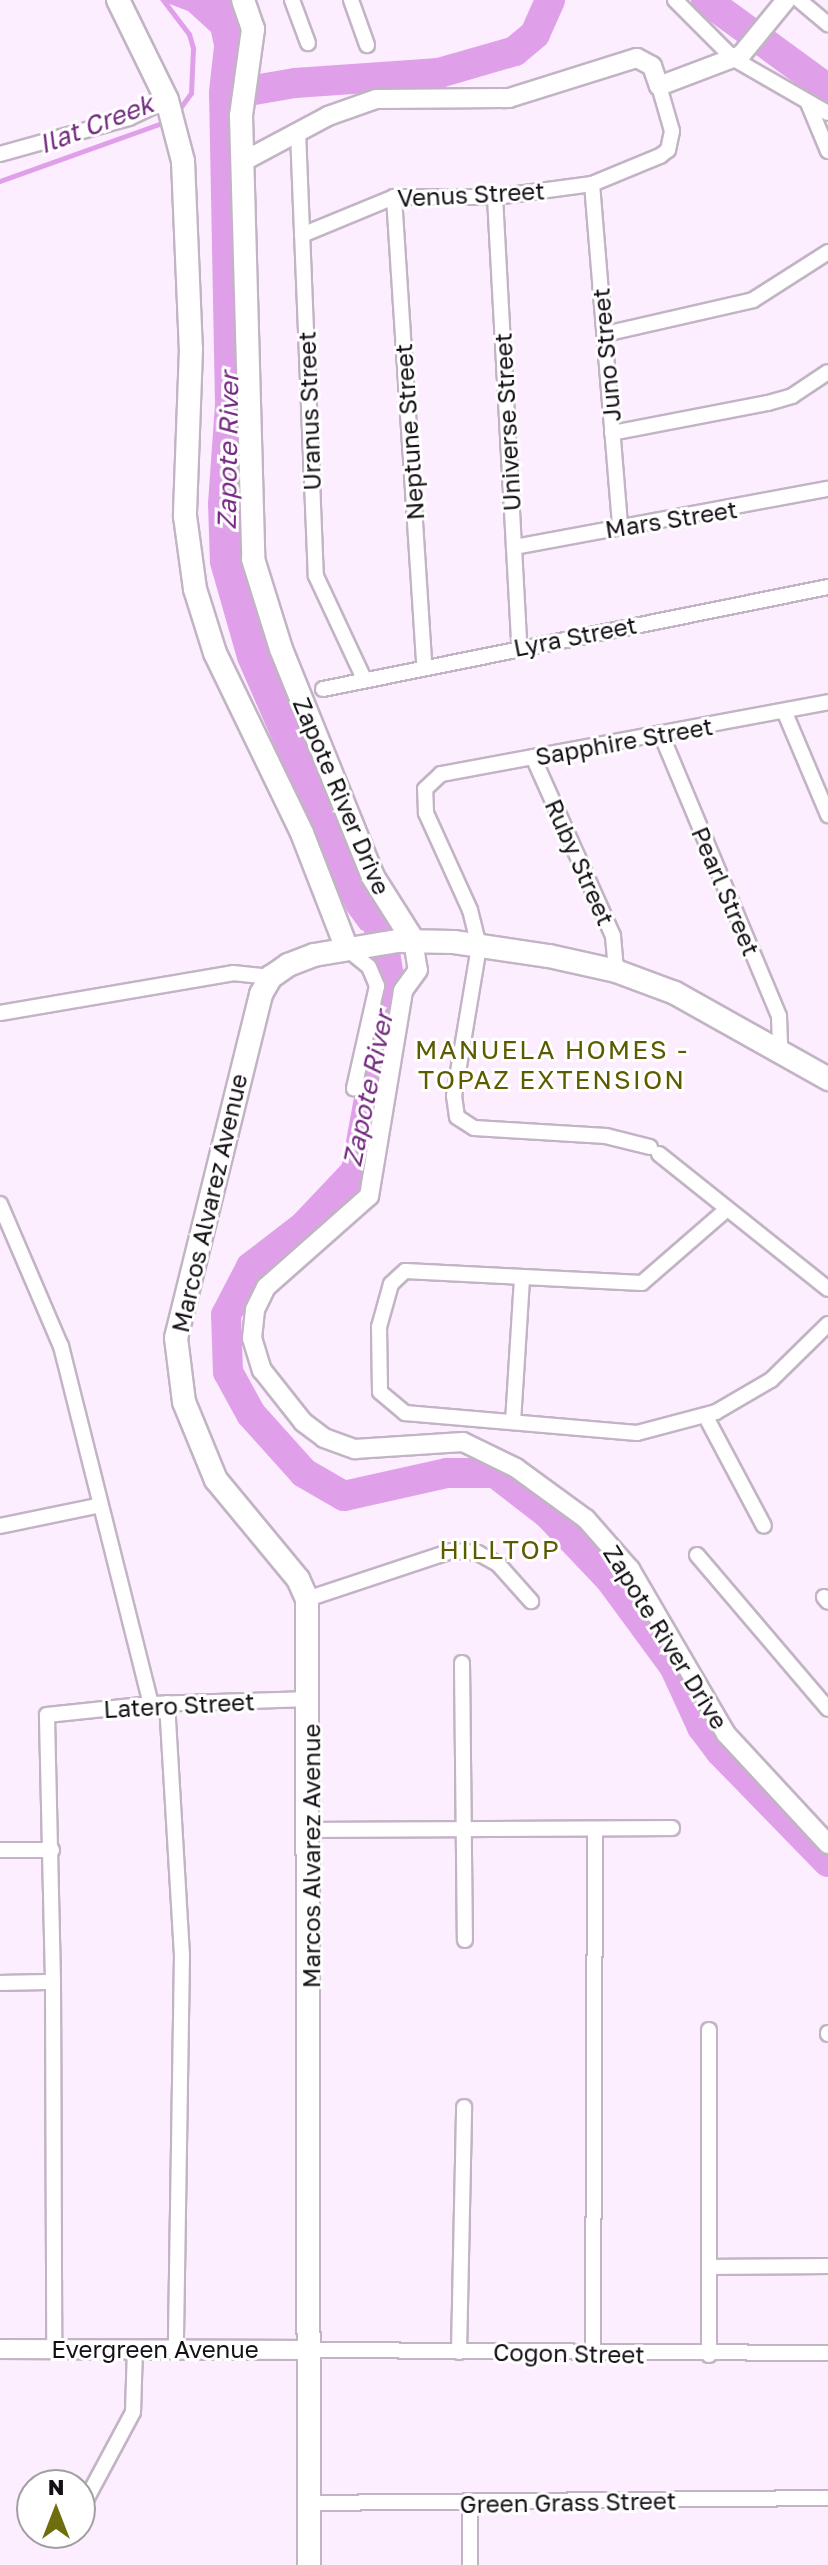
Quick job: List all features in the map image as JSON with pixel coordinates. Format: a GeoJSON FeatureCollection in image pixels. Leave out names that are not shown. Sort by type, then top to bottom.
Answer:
{"type":"FeatureCollection","features":[{"type":"Feature","properties":{"kind":"main road"},"geometry":{"type":"LineString","coordinates":[[118,0],[179,133],[191,349],[185,516],[195,589],[215,653],[359,947]]}},
{"type":"Feature","properties":{"kind":"main road","name":"Zapote River Drive"},"geometry":{"type":"LineString","coordinates":[[243,0],[253,29],[242,96],[253,559],[281,649],[373,877],[406,941]]}},
{"type":"Feature","properties":{"kind":"main road"},"geometry":{"type":"LineString","coordinates":[[271,977],[314,955],[406,941],[479,946],[616,971],[675,993],[828,1079]]}},
{"type":"Feature","properties":{"kind":"main road","name":"Marcos Alvarez Avenue"},"geometry":{"type":"LineString","coordinates":[[271,977],[253,1017],[182,1304],[178,1371],[199,1446],[216,1480],[298,1579],[307,1599],[311,1699],[309,2565]]}},
{"type":"Feature","properties":{"kind":"street"},"geometry":{"type":"LineString","coordinates":[[292,0],[308,43]]}},
{"type":"Feature","properties":{"kind":"street"},"geometry":{"type":"LineString","coordinates":[[351,0],[367,45]]}},
{"type":"Feature","properties":{"kind":"street"},"geometry":{"type":"LineString","coordinates":[[675,0],[741,55],[807,102],[828,113]]}},
{"type":"Feature","properties":{"kind":"street"},"geometry":{"type":"LineString","coordinates":[[242,162],[298,132],[376,99],[509,98],[629,59],[646,61],[659,86],[741,55],[786,0]]}},
{"type":"Feature","properties":{"kind":"street"},"geometry":{"type":"LineString","coordinates":[[799,0],[828,24]]}},
{"type":"Feature","properties":{"kind":"street","name":"Venus Street"},"geometry":{"type":"LineString","coordinates":[[302,235],[394,197],[495,197],[592,184],[668,150],[672,131],[659,86]]}},
{"type":"Feature","properties":{"kind":"street"},"geometry":{"type":"LineString","coordinates":[[807,102],[828,151]]}},
{"type":"Feature","properties":{"kind":"street"},"geometry":{"type":"LineString","coordinates":[[0,154],[168,104]]}},
{"type":"Feature","properties":{"kind":"street","name":"Uranus Street"},"geometry":{"type":"LineString","coordinates":[[298,132],[316,576],[364,679]]}},
{"type":"Feature","properties":{"kind":"street","name":"Juno Street"},"geometry":{"type":"LineString","coordinates":[[592,184],[620,527]]}},
{"type":"Feature","properties":{"kind":"street","name":"Neptune Street"},"geometry":{"type":"LineString","coordinates":[[394,197],[424,667]]}},
{"type":"Feature","properties":{"kind":"street","name":"Universe Street"},"geometry":{"type":"LineString","coordinates":[[495,197],[519,646]]}},
{"type":"Feature","properties":{"kind":"street"},"geometry":{"type":"LineString","coordinates":[[605,334],[753,300],[828,252]]}},
{"type":"Feature","properties":{"kind":"street"},"geometry":{"type":"LineString","coordinates":[[612,433],[768,403],[792,396],[828,372]]}},
{"type":"Feature","properties":{"kind":"street","name":"Mars Street"},"geometry":{"type":"LineString","coordinates":[[514,547],[828,489]]}},
{"type":"Feature","properties":{"kind":"street","name":"Lyra Street"},"geometry":{"type":"LineString","coordinates":[[323,689],[519,646],[828,587]]}},
{"type":"Feature","properties":{"kind":"street","name":"Sapphire Street"},"geometry":{"type":"LineString","coordinates":[[479,946],[470,910],[426,813],[425,789],[441,774],[785,713],[828,702]]}},
{"type":"Feature","properties":{"kind":"street"},"geometry":{"type":"LineString","coordinates":[[785,713],[828,815]]}},
{"type":"Feature","properties":{"kind":"street","name":"Pearl Street"},"geometry":{"type":"LineString","coordinates":[[661,734],[779,1016],[780,1050]]}},
{"type":"Feature","properties":{"kind":"street","name":"Ruby Street"},"geometry":{"type":"LineString","coordinates":[[533,757],[613,936],[616,971]]}},
{"type":"Feature","properties":{"kind":"street","name":"Zapote River Drive"},"geometry":{"type":"LineString","coordinates":[[406,941],[419,962],[403,991],[369,1196],[266,1287],[255,1310],[252,1338],[262,1370],[303,1422],[324,1438],[355,1449],[463,1442],[516,1468],[586,1519],[630,1569],[726,1734],[828,1844]]}},
{"type":"Feature","properties":{"kind":"street"},"geometry":{"type":"LineString","coordinates":[[479,946],[454,1096],[457,1117],[474,1128],[606,1136],[655,1150],[828,1289]]}},
{"type":"Feature","properties":{"kind":"street"},"geometry":{"type":"LineString","coordinates":[[354,1088],[377,986],[359,947]]}},
{"type":"Feature","properties":{"kind":"street"},"geometry":{"type":"LineString","coordinates":[[0,1013],[233,973],[271,977]]}},
{"type":"Feature","properties":{"kind":"street"},"geometry":{"type":"LineString","coordinates":[[0,1204],[61,1346],[97,1506],[151,1704]]}},
{"type":"Feature","properties":{"kind":"street"},"geometry":{"type":"LineString","coordinates":[[726,1210],[642,1283],[405,1271],[391,1284],[379,1327],[380,1392],[395,1408],[637,1433],[706,1417],[771,1380],[828,1324]]}},
{"type":"Feature","properties":{"kind":"street"},"geometry":{"type":"LineString","coordinates":[[513,1422],[522,1277]]}},
{"type":"Feature","properties":{"kind":"street"},"geometry":{"type":"LineString","coordinates":[[706,1417],[764,1526]]}},
{"type":"Feature","properties":{"kind":"street"},"geometry":{"type":"LineString","coordinates":[[0,1526],[97,1506]]}},
{"type":"Feature","properties":{"kind":"street"},"geometry":{"type":"LineString","coordinates":[[307,1599],[451,1551],[478,1553],[498,1564],[531,1601]]}},
{"type":"Feature","properties":{"kind":"street"},"geometry":{"type":"LineString","coordinates":[[697,1555],[828,1709]]}},
{"type":"Feature","properties":{"kind":"street"},"geometry":{"type":"LineString","coordinates":[[462,1663],[465,1940]]}},
{"type":"Feature","properties":{"kind":"street","name":"Latero Street"},"geometry":{"type":"LineString","coordinates":[[52,1850],[47,1715],[167,1703],[311,1699]]}},
{"type":"Feature","properties":{"kind":"street"},"geometry":{"type":"LineString","coordinates":[[167,1703],[182,1955],[176,2349]]}},
{"type":"Feature","properties":{"kind":"street"},"geometry":{"type":"LineString","coordinates":[[311,1830],[672,1828]]}},
{"type":"Feature","properties":{"kind":"street"},"geometry":{"type":"LineString","coordinates":[[593,2353],[595,1829]]}},
{"type":"Feature","properties":{"kind":"street"},"geometry":{"type":"LineString","coordinates":[[0,1850],[52,1850],[54,2349]]}},
{"type":"Feature","properties":{"kind":"street"},"geometry":{"type":"LineString","coordinates":[[0,1983],[53,1982]]}},
{"type":"Feature","properties":{"kind":"street"},"geometry":{"type":"LineString","coordinates":[[709,2030],[709,2355]]}},
{"type":"Feature","properties":{"kind":"street"},"geometry":{"type":"LineString","coordinates":[[459,2352],[464,2107]]}},
{"type":"Feature","properties":{"kind":"street"},"geometry":{"type":"LineString","coordinates":[[709,2267],[828,2266]]}},
{"type":"Feature","properties":{"kind":"street","name":"Evergreen Avenue"},"geometry":{"type":"LineString","coordinates":[[0,2349],[311,2350]]}},
{"type":"Feature","properties":{"kind":"street"},"geometry":{"type":"LineString","coordinates":[[96,2481],[133,2412],[135,2349]]}},
{"type":"Feature","properties":{"kind":"street","name":"Cogon Street"},"geometry":{"type":"LineString","coordinates":[[311,2350],[709,2355],[828,2353]]}},
{"type":"Feature","properties":{"kind":"street","name":"Green Grass Street"},"geometry":{"type":"LineString","coordinates":[[308,2503],[470,2504],[828,2498]]}},
{"type":"Feature","properties":{"kind":"street"},"geometry":{"type":"LineString","coordinates":[[470,2504],[470,2565]]}},
{"type":"Feature","properties":{"kind":"water"},"geometry":{"type":"Polygon","coordinates":[[[159,0],[230,0],[246,12],[241,544],[289,684],[369,884],[391,922],[390,927],[373,932],[361,930],[347,911],[238,662],[210,564],[208,503],[215,404],[209,91],[214,46],[211,32],[188,11],[159,0]]]}},
{"type":"Feature","properties":{"kind":"waterway","name":"Ilat Creek"},"geometry":{"type":"LineString","coordinates":[[163,0],[189,34],[193,48],[191,93],[176,114]]}},
{"type":"Feature","properties":{"kind":"waterway"},"geometry":{"type":"LineString","coordinates":[[224,95],[295,83],[439,73],[515,51],[535,34],[550,0]]}},
{"type":"Feature","properties":{"kind":"waterway"},"geometry":{"type":"LineString","coordinates":[[706,0],[828,89]]}},
{"type":"Feature","properties":{"kind":"waterway","name":"Ilat Creek"},"geometry":{"type":"LineString","coordinates":[[0,181],[165,122]]}},
{"type":"Feature","properties":{"kind":"waterway","name":"Zapote River"},"geometry":{"type":"LineString","coordinates":[[361,894],[382,934],[390,983],[356,1171],[304,1226],[251,1267],[226,1315],[228,1372],[251,1414],[304,1473],[344,1496],[447,1473],[495,1473],[548,1514],[610,1579],[674,1666],[702,1727],[720,1751],[828,1862]]}},
{"type":"Feature","properties":{"kind":"district","name":"MANUELA HOMES - TOPAZ EXTENSION"},"geometry":{"type":"Point","coordinates":[552,1065]}},
{"type":"Feature","properties":{"kind":"district","name":"HILLTOP"},"geometry":{"type":"Point","coordinates":[500,1550]}}]}
